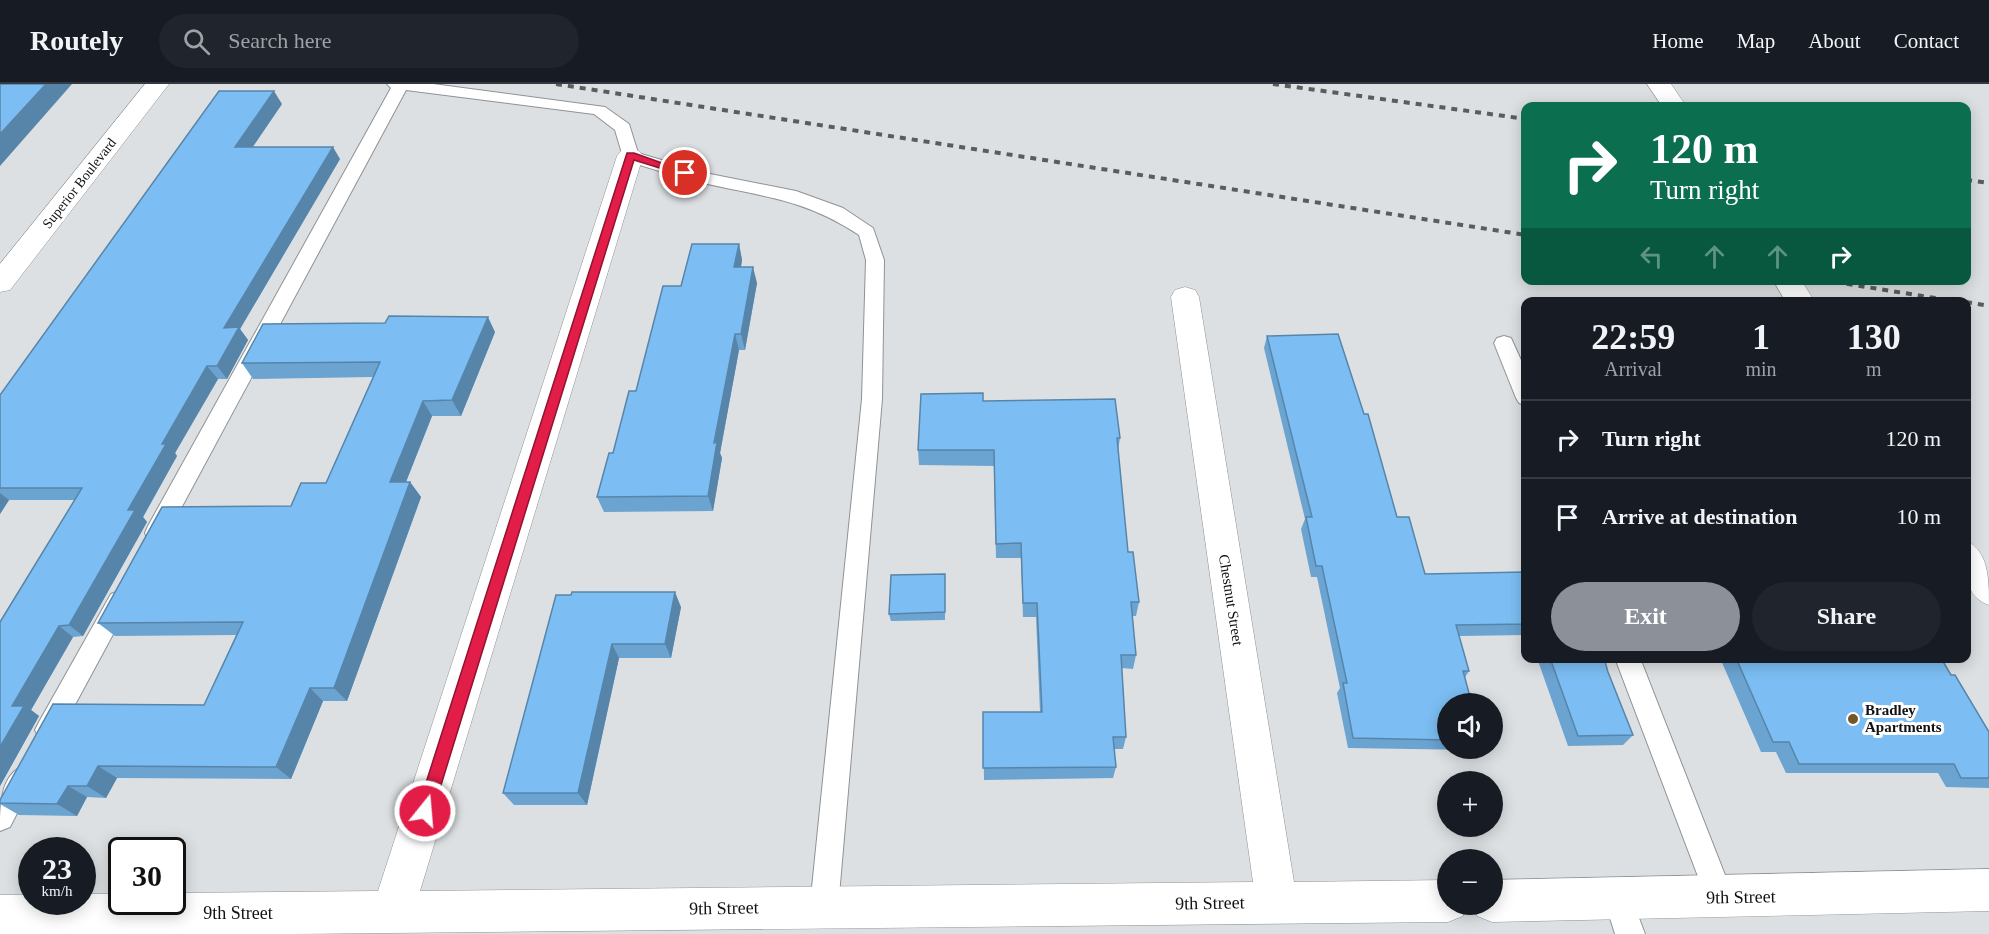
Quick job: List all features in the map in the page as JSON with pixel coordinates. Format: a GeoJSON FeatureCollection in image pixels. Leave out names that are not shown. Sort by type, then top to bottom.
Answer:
{"type":"FeatureCollection","features":[{"type":"Feature","properties":{"kind":"street","name":"Superior Boulevard"},"geometry":{"type":"LineString","coordinates":[[0,283],[157,84]]}},
{"type":"Feature","properties":{"kind":"street"},"geometry":{"type":"LineString","coordinates":[[1659,84],[1671,102]]}},
{"type":"Feature","properties":{"kind":"street"},"geometry":{"type":"LineString","coordinates":[[392,912],[630,156]]}},
{"type":"Feature","properties":{"kind":"street","name":"Chestnut Street"},"geometry":{"type":"LineString","coordinates":[[1185,297],[1277,903]]}},
{"type":"Feature","properties":{"kind":"street"},"geometry":{"type":"LineString","coordinates":[[1971,563],[1989,590]]}},
{"type":"Feature","properties":{"kind":"street","name":"9th Street"},"geometry":{"type":"LineString","coordinates":[[1503,902],[1624,917],[1720,898],[1989,890]]}},
{"type":"Feature","properties":{"kind":"street","name":"9th Street"},"geometry":{"type":"LineString","coordinates":[[0,916],[113,924],[392,912],[1437,901]]}},
{"type":"Feature","properties":{"kind":"lane"},"geometry":{"type":"LineString","coordinates":[[395,84],[599,110],[623,128],[630,156],[703,178],[790,195],[837,212],[867,232],[875,260],[872,399],[824,907]]}},
{"type":"Feature","properties":{"kind":"lane"},"geometry":{"type":"LineString","coordinates":[[143,556],[401,85]]}},
{"type":"Feature","properties":{"kind":"lane"},"geometry":{"type":"LineString","coordinates":[[1521,348],[1504,343],[1521,386]]}},
{"type":"Feature","properties":{"kind":"lane"},"geometry":{"type":"LineString","coordinates":[[40,745],[126,588]]}},
{"type":"Feature","properties":{"kind":"lane"},"geometry":{"type":"LineString","coordinates":[[1629,663],[1720,898]]}},
{"type":"Feature","properties":{"kind":"lane"},"geometry":{"type":"LineString","coordinates":[[0,818],[29,766]]}},
{"type":"Feature","properties":{"kind":"building"},"geometry":{"type":"Polygon","coordinates":[[[0,84],[46,84],[0,134],[0,84]]]}},
{"type":"Feature","properties":{"kind":"building"},"geometry":{"type":"Polygon","coordinates":[[[219,91],[274,91],[235,147],[333,147],[224,328],[239,327],[217,366],[207,366],[162,444],[166,444],[128,510],[135,510],[69,625],[59,626],[12,706],[24,706],[0,747],[0,622],[82,488],[0,488],[0,395],[219,91]]]}},
{"type":"Feature","properties":{"kind":"building"},"geometry":{"type":"Polygon","coordinates":[[[692,244],[739,244],[734,267],[753,267],[741,334],[735,334],[714,443],[717,442],[708,496],[597,497],[609,453],[613,453],[629,391],[636,391],[663,286],[681,286],[692,244]]]}},
{"type":"Feature","properties":{"kind":"building"},"geometry":{"type":"Polygon","coordinates":[[[389,316],[488,317],[452,400],[423,401],[390,482],[410,482],[334,688],[310,688],[276,767],[98,766],[87,786],[68,786],[57,804],[0,803],[53,704],[204,705],[243,622],[98,623],[162,507],[291,506],[301,483],[326,483],[380,362],[242,363],[263,324],[385,323],[389,316]]]}},
{"type":"Feature","properties":{"kind":"building"},"geometry":{"type":"Polygon","coordinates":[[[1338,334],[1364,414],[1368,414],[1397,517],[1409,517],[1425,574],[1521,572],[1521,624],[1456,625],[1469,671],[1463,671],[1469,693],[1437,693],[1437,740],[1353,738],[1343,683],[1347,683],[1322,566],[1316,566],[1306,517],[1312,517],[1267,336],[1338,334]]]}},
{"type":"Feature","properties":{"kind":"building"},"geometry":{"type":"Polygon","coordinates":[[[983,393],[983,401],[1115,399],[1128,552],[1133,552],[1139,602],[1131,602],[1136,655],[1121,655],[1126,737],[1113,737],[1116,767],[983,768],[983,712],[1042,712],[1037,603],[1023,603],[1021,543],[996,544],[994,450],[918,450],[921,394],[983,393]]]}},
{"type":"Feature","properties":{"kind":"building"},"geometry":{"type":"Polygon","coordinates":[[[945,574],[945,612],[889,614],[891,575],[945,574]]]}},
{"type":"Feature","properties":{"kind":"building"},"geometry":{"type":"Polygon","coordinates":[[[572,592],[675,592],[665,644],[612,644],[578,793],[503,793],[556,595],[571,595],[572,592]]]}},
{"type":"Feature","properties":{"kind":"building"},"geometry":{"type":"Polygon","coordinates":[[[1552,663],[1605,663],[1633,735],[1578,736],[1552,663]]]}},
{"type":"Feature","properties":{"kind":"building","name":"Bradley Apartments"},"geometry":{"type":"Polygon","coordinates":[[[1738,663],[1944,663],[1951,675],[1955,675],[1989,732],[1989,778],[1961,778],[1954,764],[1799,764],[1789,742],[1773,742],[1738,663]]]}},
{"type":"Feature","properties":{"kind":"railway"},"geometry":{"type":"LineString","coordinates":[[556,84],[1521,234]]}},
{"type":"Feature","properties":{"kind":"railway"},"geometry":{"type":"LineString","coordinates":[[1273,84],[1521,118]]}},
{"type":"Feature","properties":{"kind":"railway"},"geometry":{"type":"LineString","coordinates":[[1971,181],[1989,183]]}},
{"type":"Feature","properties":{"kind":"railway"},"geometry":{"type":"LineString","coordinates":[[1854,285],[1929,297]]}},
{"type":"Feature","properties":{"kind":"railway"},"geometry":{"type":"LineString","coordinates":[[1971,303],[1989,306]]}},
{"type":"Feature","properties":{"kind":"place","name":"Bradley Apartments"},"geometry":{"type":"Point","coordinates":[1853,719]}},
{"type":"Feature","properties":{"kind":"route"},"geometry":{"type":"LineString","coordinates":[[425,811],[630,156],[685,173]]}}]}
